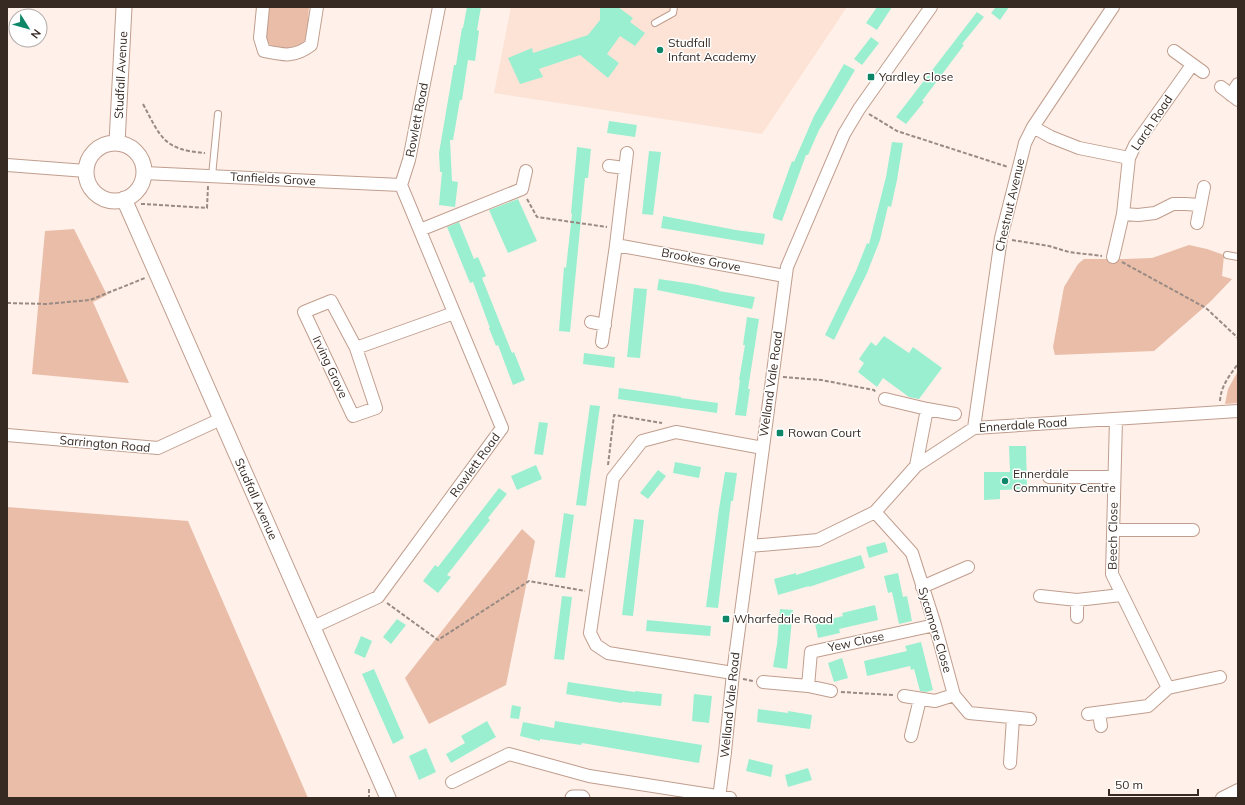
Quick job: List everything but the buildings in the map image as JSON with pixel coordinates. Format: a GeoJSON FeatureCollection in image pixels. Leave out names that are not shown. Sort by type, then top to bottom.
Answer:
{"type":"FeatureCollection","features":[{"type":"Feature","properties":{"kind":"street","name":"Studfall Avenue"},"geometry":{"type":"LineString","coordinates":[[117,143],[124,7]]}},
{"type":"Feature","properties":{"kind":"street"},"geometry":{"type":"LineString","coordinates":[[263,7],[260,38],[264,51],[282,54],[301,52],[310,45],[317,7]]}},
{"type":"Feature","properties":{"kind":"street","name":"Rowlett Road"},"geometry":{"type":"LineString","coordinates":[[313,627],[378,597],[502,428],[401,185],[409,160],[439,7]]}},
{"type":"Feature","properties":{"kind":"street","name":"Welland Vale Road"},"geometry":{"type":"LineString","coordinates":[[723,797],[725,752],[733,676],[787,267],[844,134],[859,109],[931,7]]}},
{"type":"Feature","properties":{"kind":"street","name":"Chestnut Avenue"},"geometry":{"type":"LineString","coordinates":[[974,428],[1001,238],[1024,143],[1033,127],[1113,7]]}},
{"type":"Feature","properties":{"kind":"street"},"geometry":{"type":"LineString","coordinates":[[1174,51],[1203,72]]}},
{"type":"Feature","properties":{"kind":"street","name":"Larch Road"},"geometry":{"type":"LineString","coordinates":[[1033,127],[1072,146],[1129,158],[1135,145],[1192,65]]}},
{"type":"Feature","properties":{"kind":"street"},"geometry":{"type":"LineString","coordinates":[[1221,87],[1235,98],[1238,84]]}},
{"type":"Feature","properties":{"kind":"street"},"geometry":{"type":"LineString","coordinates":[[117,143],[130,147],[139,156],[143,164],[144,173],[138,189],[126,204],[97,195],[91,189],[87,180],[86,171],[92,153],[108,144],[117,143]]}},
{"type":"Feature","properties":{"kind":"street"},"geometry":{"type":"LineString","coordinates":[[602,342],[627,153]]}},
{"type":"Feature","properties":{"kind":"street"},"geometry":{"type":"LineString","coordinates":[[1113,257],[1123,214],[1129,158]]}},
{"type":"Feature","properties":{"kind":"street"},"geometry":{"type":"LineString","coordinates":[[7,165],[86,171]]}},
{"type":"Feature","properties":{"kind":"street"},"geometry":{"type":"LineString","coordinates":[[610,166],[625,168]]}},
{"type":"Feature","properties":{"kind":"street"},"geometry":{"type":"LineString","coordinates":[[420,230],[522,189],[526,171]]}},
{"type":"Feature","properties":{"kind":"street","name":"Tanfields Grove"},"geometry":{"type":"LineString","coordinates":[[144,173],[401,185]]}},
{"type":"Feature","properties":{"kind":"street"},"geometry":{"type":"LineString","coordinates":[[1197,223],[1204,187]]}},
{"type":"Feature","properties":{"kind":"street","name":"Studfall Avenue"},"geometry":{"type":"LineString","coordinates":[[126,204],[388,798]]}},
{"type":"Feature","properties":{"kind":"street"},"geometry":{"type":"LineString","coordinates":[[1123,214],[1138,215],[1155,213],[1173,204],[1200,205]]}},
{"type":"Feature","properties":{"kind":"street","name":"Brookes Grove"},"geometry":{"type":"LineString","coordinates":[[616,245],[785,276]]}},
{"type":"Feature","properties":{"kind":"street","name":"Irving Grove"},"geometry":{"type":"LineString","coordinates":[[331,301],[356,348],[376,408],[353,416],[304,312],[331,301]]}},
{"type":"Feature","properties":{"kind":"street"},"geometry":{"type":"LineString","coordinates":[[356,348],[454,313]]}},
{"type":"Feature","properties":{"kind":"street"},"geometry":{"type":"LineString","coordinates":[[591,322],[605,325]]}},
{"type":"Feature","properties":{"kind":"street"},"geometry":{"type":"LineString","coordinates":[[885,399],[955,414]]}},
{"type":"Feature","properties":{"kind":"street"},"geometry":{"type":"LineString","coordinates":[[916,466],[927,408]]}},
{"type":"Feature","properties":{"kind":"street","name":"Ennerdale Road"},"geometry":{"type":"LineString","coordinates":[[750,546],[818,540],[875,512],[916,466],[974,428],[1238,411]]}},
{"type":"Feature","properties":{"kind":"street","name":"Sarrington Road"},"geometry":{"type":"LineString","coordinates":[[7,435],[158,448],[221,419]]}},
{"type":"Feature","properties":{"kind":"street","name":"Beech Close"},"geometry":{"type":"LineString","coordinates":[[1116,419],[1112,574],[1168,688]]}},
{"type":"Feature","properties":{"kind":"street"},"geometry":{"type":"LineString","coordinates":[[733,676],[608,653],[596,645],[590,633],[613,478],[642,442],[676,432],[763,448]]}},
{"type":"Feature","properties":{"kind":"street"},"geometry":{"type":"LineString","coordinates":[[1049,477],[1114,477]]}},
{"type":"Feature","properties":{"kind":"street","name":"Sycamore Close"},"geometry":{"type":"LineString","coordinates":[[875,512],[912,553],[954,696],[969,713],[1030,719]]}},
{"type":"Feature","properties":{"kind":"street"},"geometry":{"type":"LineString","coordinates":[[1113,530],[1193,530]]}},
{"type":"Feature","properties":{"kind":"street"},"geometry":{"type":"LineString","coordinates":[[922,587],[968,568]]}},
{"type":"Feature","properties":{"kind":"street"},"geometry":{"type":"LineString","coordinates":[[1040,596],[1078,600],[1121,595]]}},
{"type":"Feature","properties":{"kind":"street"},"geometry":{"type":"LineString","coordinates":[[1077,617],[1078,600]]}},
{"type":"Feature","properties":{"kind":"street","name":"Yew Close"},"geometry":{"type":"LineString","coordinates":[[808,686],[811,652],[934,625]]}},
{"type":"Feature","properties":{"kind":"street"},"geometry":{"type":"LineString","coordinates":[[1101,726],[1094,713],[1148,706],[1168,688],[1220,677]]}},
{"type":"Feature","properties":{"kind":"street"},"geometry":{"type":"LineString","coordinates":[[763,682],[808,686],[831,691]]}},
{"type":"Feature","properties":{"kind":"street"},"geometry":{"type":"LineString","coordinates":[[904,696],[935,701],[954,696]]}},
{"type":"Feature","properties":{"kind":"street"},"geometry":{"type":"LineString","coordinates":[[911,736],[920,699]]}},
{"type":"Feature","properties":{"kind":"street"},"geometry":{"type":"LineString","coordinates":[[1010,763],[1013,718]]}},
{"type":"Feature","properties":{"kind":"street"},"geometry":{"type":"LineString","coordinates":[[452,782],[509,754],[589,776],[723,797]]}},
{"type":"Feature","properties":{"kind":"street"},"geometry":{"type":"LineString","coordinates":[[1222,798],[1238,790]]}},
{"type":"Feature","properties":{"kind":"street"},"geometry":{"type":"LineString","coordinates":[[573,798],[582,798]]}},
{"type":"Feature","properties":{"kind":"lane"},"geometry":{"type":"LineString","coordinates":[[655,23],[673,13],[674,7]]}},
{"type":"Feature","properties":{"kind":"lane"},"geometry":{"type":"LineString","coordinates":[[210,176],[218,114]]}},
{"type":"Feature","properties":{"kind":"lane"},"geometry":{"type":"LineString","coordinates":[[1227,255],[1238,257]]}},
{"type":"Feature","properties":{"kind":"path"},"geometry":{"type":"LineString","coordinates":[[143,104],[160,136],[169,143],[181,150],[214,154]]}},
{"type":"Feature","properties":{"kind":"path"},"geometry":{"type":"LineString","coordinates":[[859,109],[897,131],[1017,169]]}},
{"type":"Feature","properties":{"kind":"path"},"geometry":{"type":"LineString","coordinates":[[126,204],[207,208],[210,176]]}},
{"type":"Feature","properties":{"kind":"path"},"geometry":{"type":"LineString","coordinates":[[522,189],[537,217],[618,228]]}},
{"type":"Feature","properties":{"kind":"path"},"geometry":{"type":"LineString","coordinates":[[1001,238],[1049,246],[1069,252],[1113,257],[1206,308],[1238,338]]}},
{"type":"Feature","properties":{"kind":"path"},"geometry":{"type":"LineString","coordinates":[[7,303],[46,304],[90,300],[157,273]]}},
{"type":"Feature","properties":{"kind":"path"},"geometry":{"type":"LineString","coordinates":[[1222,412],[1221,392],[1226,380],[1238,364]]}},
{"type":"Feature","properties":{"kind":"path"},"geometry":{"type":"LineString","coordinates":[[772,376],[821,380],[874,390],[878,395],[885,399]]}},
{"type":"Feature","properties":{"kind":"path"},"geometry":{"type":"LineString","coordinates":[[613,478],[608,468],[614,415],[669,424],[676,432]]}},
{"type":"Feature","properties":{"kind":"path"},"geometry":{"type":"LineString","coordinates":[[378,597],[438,640],[529,581],[596,593]]}},
{"type":"Feature","properties":{"kind":"path"},"geometry":{"type":"LineString","coordinates":[[733,676],[763,682]]}},
{"type":"Feature","properties":{"kind":"path"},"geometry":{"type":"LineString","coordinates":[[831,691],[904,696]]}},
{"type":"Feature","properties":{"kind":"shaded area"},"geometry":{"type":"Polygon","coordinates":[[[267,7],[309,7],[308,32],[303,43],[293,49],[287,50],[275,48],[270,45],[265,34],[267,7]]]}},
{"type":"Feature","properties":{"kind":"shaded area","name":"Studfall Infant Academy"},"geometry":{"type":"Polygon","coordinates":[[[511,7],[847,7],[762,134],[494,93],[511,7]]]}},
{"type":"Feature","properties":{"kind":"shaded area"},"geometry":{"type":"Polygon","coordinates":[[[74,229],[107,295],[93,302],[129,383],[32,374],[45,231],[74,229]]]}},
{"type":"Feature","properties":{"kind":"shaded area"},"geometry":{"type":"Polygon","coordinates":[[[1189,245],[1224,255],[1222,276],[1232,279],[1210,302],[1154,351],[1055,355],[1053,347],[1064,287],[1078,264],[1084,259],[1152,258],[1189,245]]]}},
{"type":"Feature","properties":{"kind":"shaded area"},"geometry":{"type":"Polygon","coordinates":[[[1238,371],[1238,403],[1225,404],[1228,389],[1238,371]]]}},
{"type":"Feature","properties":{"kind":"shaded area"},"geometry":{"type":"Polygon","coordinates":[[[7,507],[188,521],[308,798],[7,798],[7,507]]]}},
{"type":"Feature","properties":{"kind":"shaded area"},"geometry":{"type":"Polygon","coordinates":[[[522,529],[535,541],[506,685],[429,724],[405,678],[522,529]]]}},
{"type":"Feature","properties":{"kind":"place","name":"Studfall Infant Academy"},"geometry":{"type":"Point","coordinates":[660,50]}},
{"type":"Feature","properties":{"kind":"place","name":"Yardley Close"},"geometry":{"type":"Point","coordinates":[871,77]}},
{"type":"Feature","properties":{"kind":"place","name":"Rowan Court"},"geometry":{"type":"Point","coordinates":[780,433]}},
{"type":"Feature","properties":{"kind":"place","name":"Ennerdale Community Centre"},"geometry":{"type":"Point","coordinates":[1005,481]}},
{"type":"Feature","properties":{"kind":"place","name":"Wharfedale Road"},"geometry":{"type":"Point","coordinates":[726,619]}}]}
